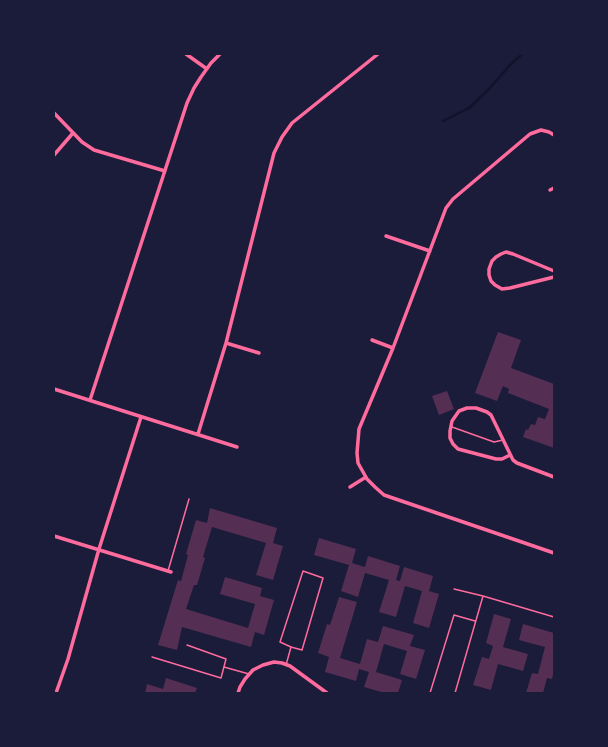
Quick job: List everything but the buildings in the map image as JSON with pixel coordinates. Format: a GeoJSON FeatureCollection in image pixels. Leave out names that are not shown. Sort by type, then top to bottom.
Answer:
{"type":"FeatureCollection","features":[{"type":"Feature","properties":{"kind":"street"},"geometry":{"type":"LineString","coordinates":[[186,54],[207,69]]}},
{"type":"Feature","properties":{"kind":"street"},"geometry":{"type":"LineString","coordinates":[[90,400],[187,104],[194,88],[211,63],[220,54]]}},
{"type":"Feature","properties":{"kind":"street"},"geometry":{"type":"LineString","coordinates":[[198,434],[226,344],[274,154],[282,137],[292,123],[378,54]]}},
{"type":"Feature","properties":{"kind":"street"},"geometry":{"type":"LineString","coordinates":[[54,113],[82,142],[94,150],[165,172]]}},
{"type":"Feature","properties":{"kind":"street"},"geometry":{"type":"LineString","coordinates":[[554,135],[541,130],[530,134],[453,199],[446,208],[393,348],[359,429],[357,453],[358,463],[366,476],[374,488],[384,495],[554,553]]}},
{"type":"Feature","properties":{"kind":"street"},"geometry":{"type":"LineString","coordinates":[[54,154],[73,133]]}},
{"type":"Feature","properties":{"kind":"street"},"geometry":{"type":"LineString","coordinates":[[550,190],[554,188]]}},
{"type":"Feature","properties":{"kind":"street"},"geometry":{"type":"LineString","coordinates":[[386,236],[430,252]]}},
{"type":"Feature","properties":{"kind":"street"},"geometry":{"type":"LineString","coordinates":[[554,271],[506,252],[496,256],[489,269],[491,281],[502,289],[554,277]]}},
{"type":"Feature","properties":{"kind":"street"},"geometry":{"type":"LineString","coordinates":[[372,340],[393,348]]}},
{"type":"Feature","properties":{"kind":"street"},"geometry":{"type":"LineString","coordinates":[[226,344],[259,353]]}},
{"type":"Feature","properties":{"kind":"street"},"geometry":{"type":"LineString","coordinates":[[54,389],[238,447]]}},
{"type":"Feature","properties":{"kind":"street"},"geometry":{"type":"LineString","coordinates":[[510,455],[496,459],[458,449],[450,438],[452,421],[459,411],[467,408],[476,408],[487,412],[491,415],[513,460],[517,463],[554,477]]}},
{"type":"Feature","properties":{"kind":"street"},"geometry":{"type":"LineString","coordinates":[[56,693],[68,658],[98,549],[141,416]]}},
{"type":"Feature","properties":{"kind":"street"},"geometry":{"type":"LineString","coordinates":[[350,487],[366,476]]}},
{"type":"Feature","properties":{"kind":"street"},"geometry":{"type":"LineString","coordinates":[[54,536],[170,571]]}},
{"type":"Feature","properties":{"kind":"street"},"geometry":{"type":"LineString","coordinates":[[238,693],[245,678],[253,670],[274,662],[290,666],[327,693]]}},
{"type":"Feature","properties":{"kind":"lane"},"geometry":{"type":"LineString","coordinates":[[451,426],[494,442],[503,440]]}},
{"type":"Feature","properties":{"kind":"lane"},"geometry":{"type":"LineString","coordinates":[[170,571],[189,499]]}},
{"type":"Feature","properties":{"kind":"lane"},"geometry":{"type":"LineString","coordinates":[[303,571],[323,578],[302,650],[291,647],[280,642],[303,571]]}},
{"type":"Feature","properties":{"kind":"lane"},"geometry":{"type":"LineString","coordinates":[[454,589],[554,617]]}},
{"type":"Feature","properties":{"kind":"lane"},"geometry":{"type":"LineString","coordinates":[[455,693],[483,596]]}},
{"type":"Feature","properties":{"kind":"lane"},"geometry":{"type":"LineString","coordinates":[[430,693],[454,615],[475,622]]}},
{"type":"Feature","properties":{"kind":"lane"},"geometry":{"type":"LineString","coordinates":[[152,657],[221,678],[226,659],[188,645]]}},
{"type":"Feature","properties":{"kind":"lane"},"geometry":{"type":"LineString","coordinates":[[286,665],[291,647]]}},
{"type":"Feature","properties":{"kind":"lane"},"geometry":{"type":"LineString","coordinates":[[224,667],[249,674]]}},
{"type":"Feature","properties":{"kind":"waterway"},"geometry":{"type":"LineString","coordinates":[[443,121],[469,108],[522,54]]}}]}
